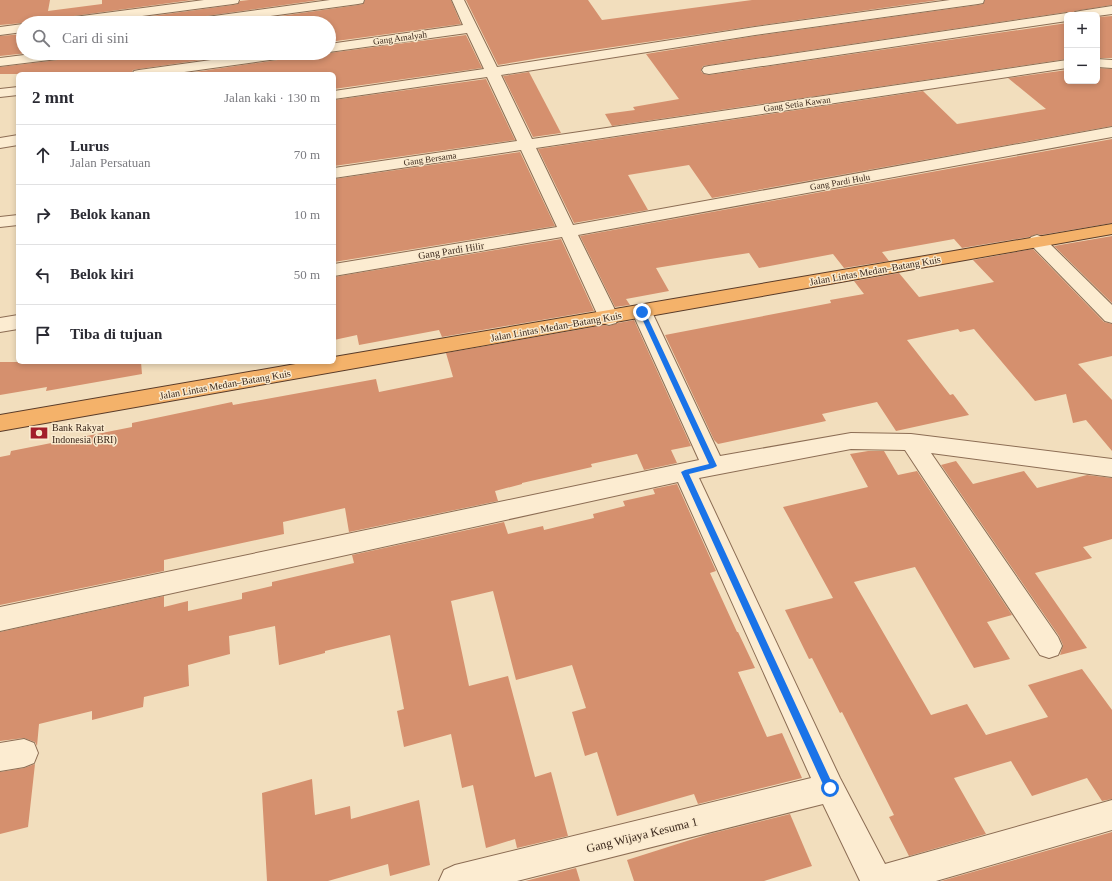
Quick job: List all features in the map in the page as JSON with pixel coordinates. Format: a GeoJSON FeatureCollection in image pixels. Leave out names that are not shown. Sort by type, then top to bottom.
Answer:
{"type":"FeatureCollection","features":[{"type":"Feature","properties":{"kind":"highway","name":"Jalan Lintas Medan–Batang Kuis"},"geometry":{"type":"LineString","coordinates":[[0,423],[1112,229]]}},
{"type":"Feature","properties":{"kind":"street"},"geometry":{"type":"LineString","coordinates":[[112,16],[233,0]]}},
{"type":"Feature","properties":{"kind":"street"},"geometry":{"type":"LineString","coordinates":[[243,16],[358,0]]}},
{"type":"Feature","properties":{"kind":"street"},"geometry":{"type":"LineString","coordinates":[[461,0],[471,28],[491,72],[568,231],[608,318]]}},
{"type":"Feature","properties":{"kind":"street"},"geometry":{"type":"LineString","coordinates":[[336,95],[491,72],[755,30],[978,0]]}},
{"type":"Feature","properties":{"kind":"street"},"geometry":{"type":"LineString","coordinates":[[1099,12],[1112,10]]}},
{"type":"Feature","properties":{"kind":"street"},"geometry":{"type":"LineString","coordinates":[[709,70],[1064,17]]}},
{"type":"Feature","properties":{"kind":"street","name":"Gang Amalyah"},"geometry":{"type":"LineString","coordinates":[[336,47],[471,28]]}},
{"type":"Feature","properties":{"kind":"street"},"geometry":{"type":"LineString","coordinates":[[0,31],[16,29]]}},
{"type":"Feature","properties":{"kind":"street"},"geometry":{"type":"LineString","coordinates":[[0,62],[16,60]]}},
{"type":"Feature","properties":{"kind":"street"},"geometry":{"type":"LineString","coordinates":[[153,72],[240,60]]}},
{"type":"Feature","properties":{"kind":"street"},"geometry":{"type":"LineString","coordinates":[[1100,63],[1112,64]]}},
{"type":"Feature","properties":{"kind":"street","name":"Gang Setia Kawan"},"geometry":{"type":"LineString","coordinates":[[526,144],[1064,64]]}},
{"type":"Feature","properties":{"kind":"street"},"geometry":{"type":"LineString","coordinates":[[0,93],[16,91]]}},
{"type":"Feature","properties":{"kind":"street","name":"Gang Pardi Hulu"},"geometry":{"type":"LineString","coordinates":[[568,231],[1112,132]]}},
{"type":"Feature","properties":{"kind":"street"},"geometry":{"type":"LineString","coordinates":[[0,143],[16,140]]}},
{"type":"Feature","properties":{"kind":"street","name":"Gang Bersama"},"geometry":{"type":"LineString","coordinates":[[336,173],[526,144]]}},
{"type":"Feature","properties":{"kind":"street"},"geometry":{"type":"LineString","coordinates":[[0,222],[16,220]]}},
{"type":"Feature","properties":{"kind":"street","name":"Gang Pardi Hilir"},"geometry":{"type":"LineString","coordinates":[[336,270],[568,231]]}},
{"type":"Feature","properties":{"kind":"street"},"geometry":{"type":"LineString","coordinates":[[1038,241],[1112,316]]}},
{"type":"Feature","properties":{"kind":"street"},"geometry":{"type":"LineString","coordinates":[[642,312],[713,466]]}},
{"type":"Feature","properties":{"kind":"street"},"geometry":{"type":"LineString","coordinates":[[0,325],[16,322]]}},
{"type":"Feature","properties":{"kind":"street"},"geometry":{"type":"LineString","coordinates":[[0,619],[713,466],[851,441],[911,442],[1112,468]]}},
{"type":"Feature","properties":{"kind":"street"},"geometry":{"type":"LineString","coordinates":[[911,442],[1049,646]]}},
{"type":"Feature","properties":{"kind":"street"},"geometry":{"type":"LineString","coordinates":[[685,472],[830,788],[876,881]]}},
{"type":"Feature","properties":{"kind":"street","name":"Gang Wijaya Kesuma 1"},"geometry":{"type":"LineString","coordinates":[[456,881],[830,788]]}},
{"type":"Feature","properties":{"kind":"street"},"geometry":{"type":"LineString","coordinates":[[882,881],[1112,815]]}},
{"type":"Feature","properties":{"kind":"building"},"geometry":{"type":"Polygon","coordinates":[[[0,0],[50,0],[48,11],[102,4],[102,0],[192,0],[74,16],[16,16],[16,24],[0,25],[0,0]]]}},
{"type":"Feature","properties":{"kind":"building"},"geometry":{"type":"Polygon","coordinates":[[[319,0],[206,16],[152,16],[233,5],[238,4],[240,1],[319,0]]]}},
{"type":"Feature","properties":{"kind":"building"},"geometry":{"type":"Polygon","coordinates":[[[365,0],[451,0],[461,24],[336,41],[336,16],[280,16],[363,4],[365,0]]]}},
{"type":"Feature","properties":{"kind":"building"},"geometry":{"type":"Polygon","coordinates":[[[466,0],[588,0],[602,20],[752,0],[939,0],[498,65],[466,0]]]}},
{"type":"Feature","properties":{"kind":"building"},"geometry":{"type":"Polygon","coordinates":[[[985,0],[1112,0],[1112,5],[1074,12],[1064,12],[709,65],[703,66],[701,71],[704,74],[709,75],[1064,23],[1064,59],[612,126],[605,114],[635,110],[633,107],[679,99],[646,54],[755,36],[983,4],[985,0]]]}},
{"type":"Feature","properties":{"kind":"building"},"geometry":{"type":"Polygon","coordinates":[[[1112,16],[1112,58],[1100,58],[1100,17],[1112,16]]]}},
{"type":"Feature","properties":{"kind":"building"},"geometry":{"type":"Polygon","coordinates":[[[16,35],[16,54],[0,56],[0,36],[16,35]]]}},
{"type":"Feature","properties":{"kind":"building"},"geometry":{"type":"Polygon","coordinates":[[[466,35],[482,68],[336,89],[336,72],[195,72],[277,60],[336,60],[336,52],[466,35]]]}},
{"type":"Feature","properties":{"kind":"building"},"geometry":{"type":"Polygon","coordinates":[[[58,60],[202,60],[133,70],[132,72],[16,72],[16,74],[0,74],[0,67],[58,60]]]}},
{"type":"Feature","properties":{"kind":"building"},"geometry":{"type":"Polygon","coordinates":[[[1100,68],[1112,69],[1112,126],[712,198],[689,165],[628,175],[648,210],[574,223],[538,149],[923,91],[957,124],[1046,109],[1008,78],[1064,70],[1064,84],[1100,84],[1100,68]]]}},
{"type":"Feature","properties":{"kind":"building"},"geometry":{"type":"Polygon","coordinates":[[[529,72],[561,133],[533,137],[503,76],[529,72]]]}},
{"type":"Feature","properties":{"kind":"building"},"geometry":{"type":"Polygon","coordinates":[[[486,79],[515,140],[336,166],[336,100],[486,79]]]}},
{"type":"Feature","properties":{"kind":"building"},"geometry":{"type":"Polygon","coordinates":[[[1112,139],[1112,223],[1041,235],[1037,234],[1029,237],[962,248],[954,239],[882,252],[889,261],[844,268],[833,254],[759,268],[749,253],[656,268],[669,291],[626,299],[630,305],[615,307],[580,236],[1112,139]]]}},
{"type":"Feature","properties":{"kind":"building"},"geometry":{"type":"Polygon","coordinates":[[[520,152],[555,226],[336,262],[336,179],[520,152]]]}},
{"type":"Feature","properties":{"kind":"building"},"geometry":{"type":"Polygon","coordinates":[[[1112,236],[1112,303],[1054,246],[1112,236]]]}},
{"type":"Feature","properties":{"kind":"building"},"geometry":{"type":"Polygon","coordinates":[[[561,239],[594,311],[442,337],[439,330],[359,345],[357,335],[336,340],[336,277],[561,239]]]}},
{"type":"Feature","properties":{"kind":"building"},"geometry":{"type":"Polygon","coordinates":[[[1033,249],[1104,322],[1112,324],[1112,356],[1078,364],[1112,400],[1112,451],[1086,420],[1073,423],[1066,394],[1035,401],[974,329],[960,332],[958,329],[907,340],[950,395],[953,394],[969,415],[896,431],[877,402],[822,414],[826,421],[718,444],[714,440],[665,335],[831,303],[830,300],[864,294],[854,281],[899,273],[919,297],[994,282],[973,260],[1033,249]]]}},
{"type":"Feature","properties":{"kind":"building"},"geometry":{"type":"Polygon","coordinates":[[[634,320],[691,446],[671,450],[677,463],[644,470],[637,454],[591,464],[592,467],[522,483],[495,491],[498,501],[349,532],[345,508],[283,522],[284,534],[164,560],[164,571],[0,605],[0,457],[10,455],[11,451],[132,427],[132,423],[232,402],[233,405],[376,379],[379,392],[453,377],[446,353],[605,325],[609,326],[634,320]]]}},
{"type":"Feature","properties":{"kind":"building"},"geometry":{"type":"Polygon","coordinates":[[[0,362],[16,362],[16,364],[141,364],[142,374],[46,391],[47,387],[0,395],[0,362]]]}},
{"type":"Feature","properties":{"kind":"building"},"geometry":{"type":"Polygon","coordinates":[[[868,451],[884,451],[898,475],[917,471],[1012,615],[987,622],[1010,659],[974,668],[915,567],[854,582],[931,715],[967,704],[986,735],[1048,717],[1028,685],[1082,669],[1112,710],[1112,799],[1102,801],[1087,778],[1032,796],[1011,761],[954,778],[986,834],[909,856],[889,817],[894,815],[842,712],[840,713],[812,658],[809,659],[785,610],[833,598],[783,507],[868,487],[850,454],[868,451]]]}},
{"type":"Feature","properties":{"kind":"building"},"geometry":{"type":"Polygon","coordinates":[[[956,461],[973,484],[1024,471],[1037,488],[1087,475],[1112,478],[1112,539],[1083,547],[1092,558],[1035,573],[1087,648],[1060,655],[1063,645],[1059,636],[941,465],[956,461]]]}},
{"type":"Feature","properties":{"kind":"building"},"geometry":{"type":"Polygon","coordinates":[[[677,484],[716,571],[710,573],[755,668],[738,672],[767,737],[782,733],[802,778],[698,804],[694,794],[617,816],[597,752],[585,756],[572,712],[586,708],[572,665],[516,680],[493,591],[451,601],[469,686],[508,676],[535,777],[551,772],[568,836],[517,848],[515,839],[486,848],[473,785],[462,788],[451,734],[404,747],[397,711],[404,709],[390,635],[325,651],[325,653],[279,665],[275,626],[229,636],[230,654],[188,665],[189,686],[144,697],[143,707],[92,720],[92,711],[39,724],[37,746],[35,742],[24,738],[0,741],[0,632],[164,596],[164,607],[188,601],[188,611],[242,599],[242,593],[272,586],[272,582],[354,563],[352,555],[504,522],[508,534],[543,526],[544,530],[594,518],[593,514],[625,506],[623,501],[655,494],[653,489],[677,484]]]}},
{"type":"Feature","properties":{"kind":"building"},"geometry":{"type":"Polygon","coordinates":[[[35,764],[28,827],[0,834],[0,772],[24,768],[35,764]]]}},
{"type":"Feature","properties":{"kind":"building"},"geometry":{"type":"Polygon","coordinates":[[[312,779],[315,815],[350,806],[351,819],[419,800],[430,865],[390,876],[388,864],[328,881],[267,881],[262,793],[312,779]]]}},
{"type":"Feature","properties":{"kind":"building"},"geometry":{"type":"Polygon","coordinates":[[[790,814],[812,866],[764,881],[634,881],[627,860],[709,834],[790,814]]]}},
{"type":"Feature","properties":{"kind":"building"},"geometry":{"type":"Polygon","coordinates":[[[1112,832],[1112,881],[941,881],[1112,832]]]}},
{"type":"Feature","properties":{"kind":"building"},"geometry":{"type":"Polygon","coordinates":[[[576,868],[580,881],[525,881],[576,868]]]}},
{"type":"Feature","properties":{"kind":"place","name":"Bank Rakyat Indonesia (BRI)"},"geometry":{"type":"Point","coordinates":[39,433]}},
{"type":"Feature","properties":{"kind":"route"},"geometry":{"type":"LineString","coordinates":[[642,312],[713,466],[685,472],[830,788]]}}]}
